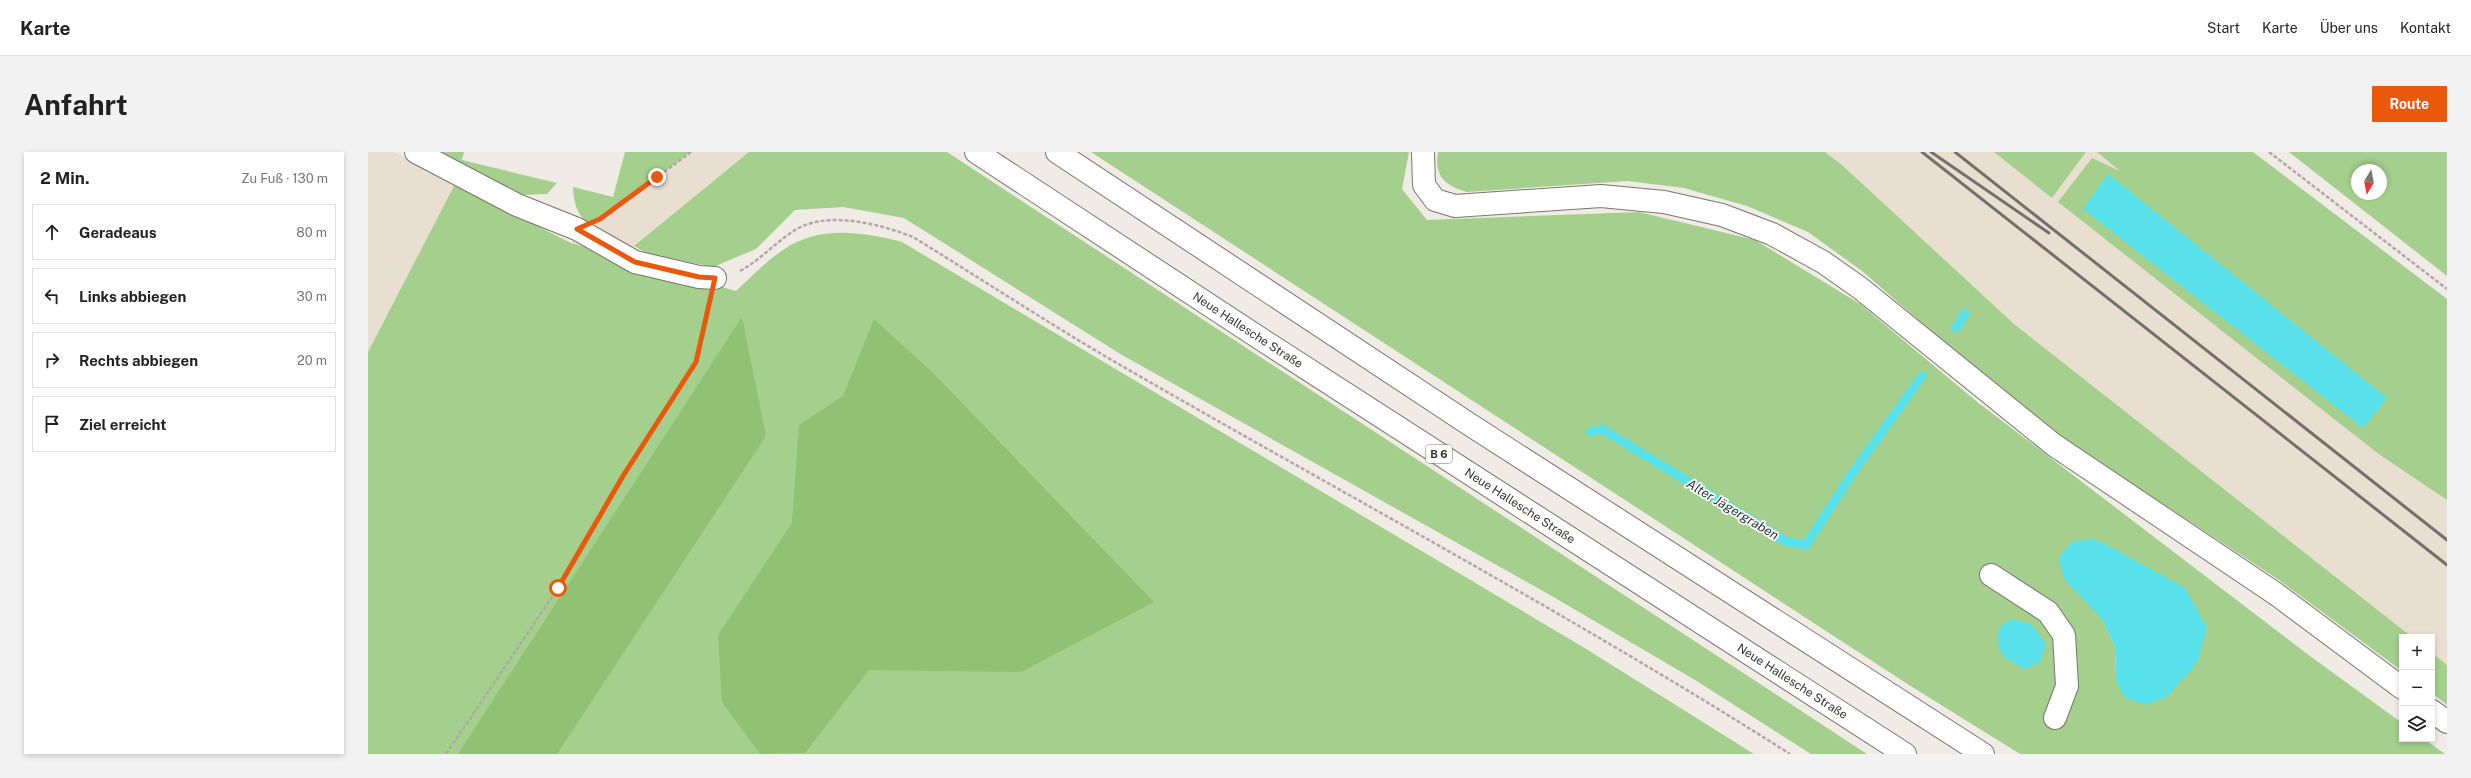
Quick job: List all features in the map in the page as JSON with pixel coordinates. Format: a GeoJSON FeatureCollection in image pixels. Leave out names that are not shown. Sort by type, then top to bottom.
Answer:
{"type":"FeatureCollection","features":[{"type":"Feature","properties":{"kind":"main road"},"geometry":{"type":"LineString","coordinates":[[416,152],[517,205],[577,229],[635,262],[699,277],[715,278]]}},
{"type":"Feature","properties":{"kind":"main road","name":"Neue Hallesche Straße"},"geometry":{"type":"LineString","coordinates":[[976,152],[1264,341],[1904,754]]}},
{"type":"Feature","properties":{"kind":"main road"},"geometry":{"type":"LineString","coordinates":[[1057,152],[1472,426],[1983,754]]}},
{"type":"Feature","properties":{"kind":"main road"},"geometry":{"type":"LineString","coordinates":[[1422,152],[1424,186],[1435,200],[1455,206],[1602,196],[1664,202],[1736,220],[1772,234],[1823,262],[1860,288],[2054,445],[2276,594],[2399,686]]}},
{"type":"Feature","properties":{"kind":"main road"},"geometry":{"type":"LineString","coordinates":[[1990,575],[2048,612],[2064,635],[2067,686],[2056,718]]}},
{"type":"Feature","properties":{"kind":"main road"},"geometry":{"type":"LineString","coordinates":[[2435,713],[2447,722]]}},
{"type":"Feature","properties":{"kind":"path"},"geometry":{"type":"LineString","coordinates":[[577,229],[600,219],[690,152]]}},
{"type":"Feature","properties":{"kind":"path"},"geometry":{"type":"LineString","coordinates":[[2269,152],[2447,289]]}},
{"type":"Feature","properties":{"kind":"path"},"geometry":{"type":"LineString","coordinates":[[446,754],[567,575],[623,476],[696,362],[715,278],[736,274],[751,265],[793,231],[811,223],[856,221],[890,227],[914,237],[1119,364],[1526,596],[1726,714],[1790,754]]}},
{"type":"Feature","properties":{"kind":"shaded area"},"geometry":{"type":"Polygon","coordinates":[[[368,152],[394,152],[455,184],[368,352],[368,152]]]}},
{"type":"Feature","properties":{"kind":"shaded area"},"geometry":{"type":"Polygon","coordinates":[[[690,152],[749,152],[634,246],[614,266],[571,243],[690,152]]]}},
{"type":"Feature","properties":{"kind":"shaded area"},"geometry":{"type":"Polygon","coordinates":[[[1825,152],[1994,152],[2052,198],[2086,152],[2097,152],[2418,410],[2380,455],[2447,500],[2447,665],[2435,655],[2435,634],[2408,634],[2014,324],[1842,165],[1825,152]]]}},
{"type":"Feature","properties":{"kind":"green space"},"geometry":{"type":"Polygon","coordinates":[[[441,152],[464,152],[462,160],[557,183],[547,194],[521,195],[441,152]]]}},
{"type":"Feature","properties":{"kind":"green space"},"geometry":{"type":"Polygon","coordinates":[[[625,152],[690,152],[592,226],[583,218],[577,209],[573,187],[613,197],[625,152]]]}},
{"type":"Feature","properties":{"kind":"green space"},"geometry":{"type":"Polygon","coordinates":[[[749,152],[947,152],[1867,754],[1811,754],[1695,680],[1550,595],[1122,355],[904,218],[843,207],[795,210],[756,249],[713,267],[648,254],[634,246],[749,152]]]}},
{"type":"Feature","properties":{"kind":"green space"},"geometry":{"type":"Polygon","coordinates":[[[1091,152],[1409,152],[1402,189],[1427,220],[1639,212],[1755,240],[1860,304],[1976,401],[2310,656],[2399,721],[2399,742],[2428,742],[2445,754],[2020,754],[1909,685],[1091,152]],[[2102,619],[2116,648],[2115,679],[2167,697],[2102,619]]]}},
{"type":"Feature","properties":{"kind":"green space"},"geometry":{"type":"Polygon","coordinates":[[[1438,152],[1825,152],[1842,165],[2014,324],[2408,634],[2399,634],[2399,669],[2279,580],[2072,444],[1961,357],[1862,271],[1808,232],[1747,206],[1684,188],[1628,181],[1467,192],[1453,187],[1443,179],[1438,168],[1438,152]]]}},
{"type":"Feature","properties":{"kind":"green space"},"geometry":{"type":"Polygon","coordinates":[[[1994,152],[2086,152],[2052,198],[1994,152]]]}},
{"type":"Feature","properties":{"kind":"green space"},"geometry":{"type":"Polygon","coordinates":[[[2097,152],[2253,152],[2447,299],[2447,500],[2380,455],[2058,202],[2092,158],[2120,171],[2097,152]]]}},
{"type":"Feature","properties":{"kind":"green space"},"geometry":{"type":"Polygon","coordinates":[[[2289,152],[2447,152],[2447,276],[2289,152]]]}},
{"type":"Feature","properties":{"kind":"green space"},"geometry":{"type":"Polygon","coordinates":[[[455,184],[571,243],[736,291],[777,254],[797,242],[811,237],[841,233],[871,236],[902,242],[1583,647],[1754,754],[368,754],[368,352],[455,184]]]}},
{"type":"Feature","properties":{"kind":"green space"},"geometry":{"type":"Polygon","coordinates":[[[742,317],[766,436],[557,754],[458,754],[742,317]]]}},
{"type":"Feature","properties":{"kind":"green space"},"geometry":{"type":"Polygon","coordinates":[[[874,319],[934,374],[1154,602],[1021,672],[869,670],[805,753],[760,754],[722,702],[718,635],[792,523],[799,425],[843,396],[874,319]]]}},
{"type":"Feature","properties":{"kind":"green space"},"geometry":{"type":"Polygon","coordinates":[[[2435,655],[2447,665],[2447,705],[2435,695],[2435,655]]]}},
{"type":"Feature","properties":{"kind":"water"},"geometry":{"type":"Polygon","coordinates":[[[2108,174],[2387,398],[2363,428],[2083,209],[2108,174]]]}},
{"type":"Feature","properties":{"kind":"water"},"geometry":{"type":"Polygon","coordinates":[[[2092,539],[2103,543],[2185,588],[2207,628],[2197,663],[2167,697],[2146,705],[2125,698],[2115,679],[2116,648],[2102,619],[2065,580],[2058,558],[2072,542],[2092,539]]]}},
{"type":"Feature","properties":{"kind":"water"},"geometry":{"type":"Polygon","coordinates":[[[2011,619],[2031,624],[2046,644],[2040,662],[2024,669],[2011,662],[2002,654],[1998,643],[1999,628],[2011,619]]]}},
{"type":"Feature","properties":{"kind":"waterway","name":"Alter Jägergraben"},"geometry":{"type":"LineString","coordinates":[[1956,328],[1965,314]]}},
{"type":"Feature","properties":{"kind":"waterway","name":"Alter Jägergraben"},"geometry":{"type":"LineString","coordinates":[[1590,432],[1602,429],[1785,541],[1806,545],[1854,471],[1922,376]]}},
{"type":"Feature","properties":{"kind":"railway"},"geometry":{"type":"LineString","coordinates":[[1922,152],[2447,565]]}},
{"type":"Feature","properties":{"kind":"railway"},"geometry":{"type":"LineString","coordinates":[[1931,152],[2049,233]]}},
{"type":"Feature","properties":{"kind":"railway"},"geometry":{"type":"LineString","coordinates":[[1955,152],[2447,540]]}},
{"type":"Feature","properties":{"kind":"route"},"geometry":{"type":"LineString","coordinates":[[558,588],[567,575],[623,476],[696,362],[715,278],[699,277],[635,262],[577,229],[600,219],[657,177]]}}]}
